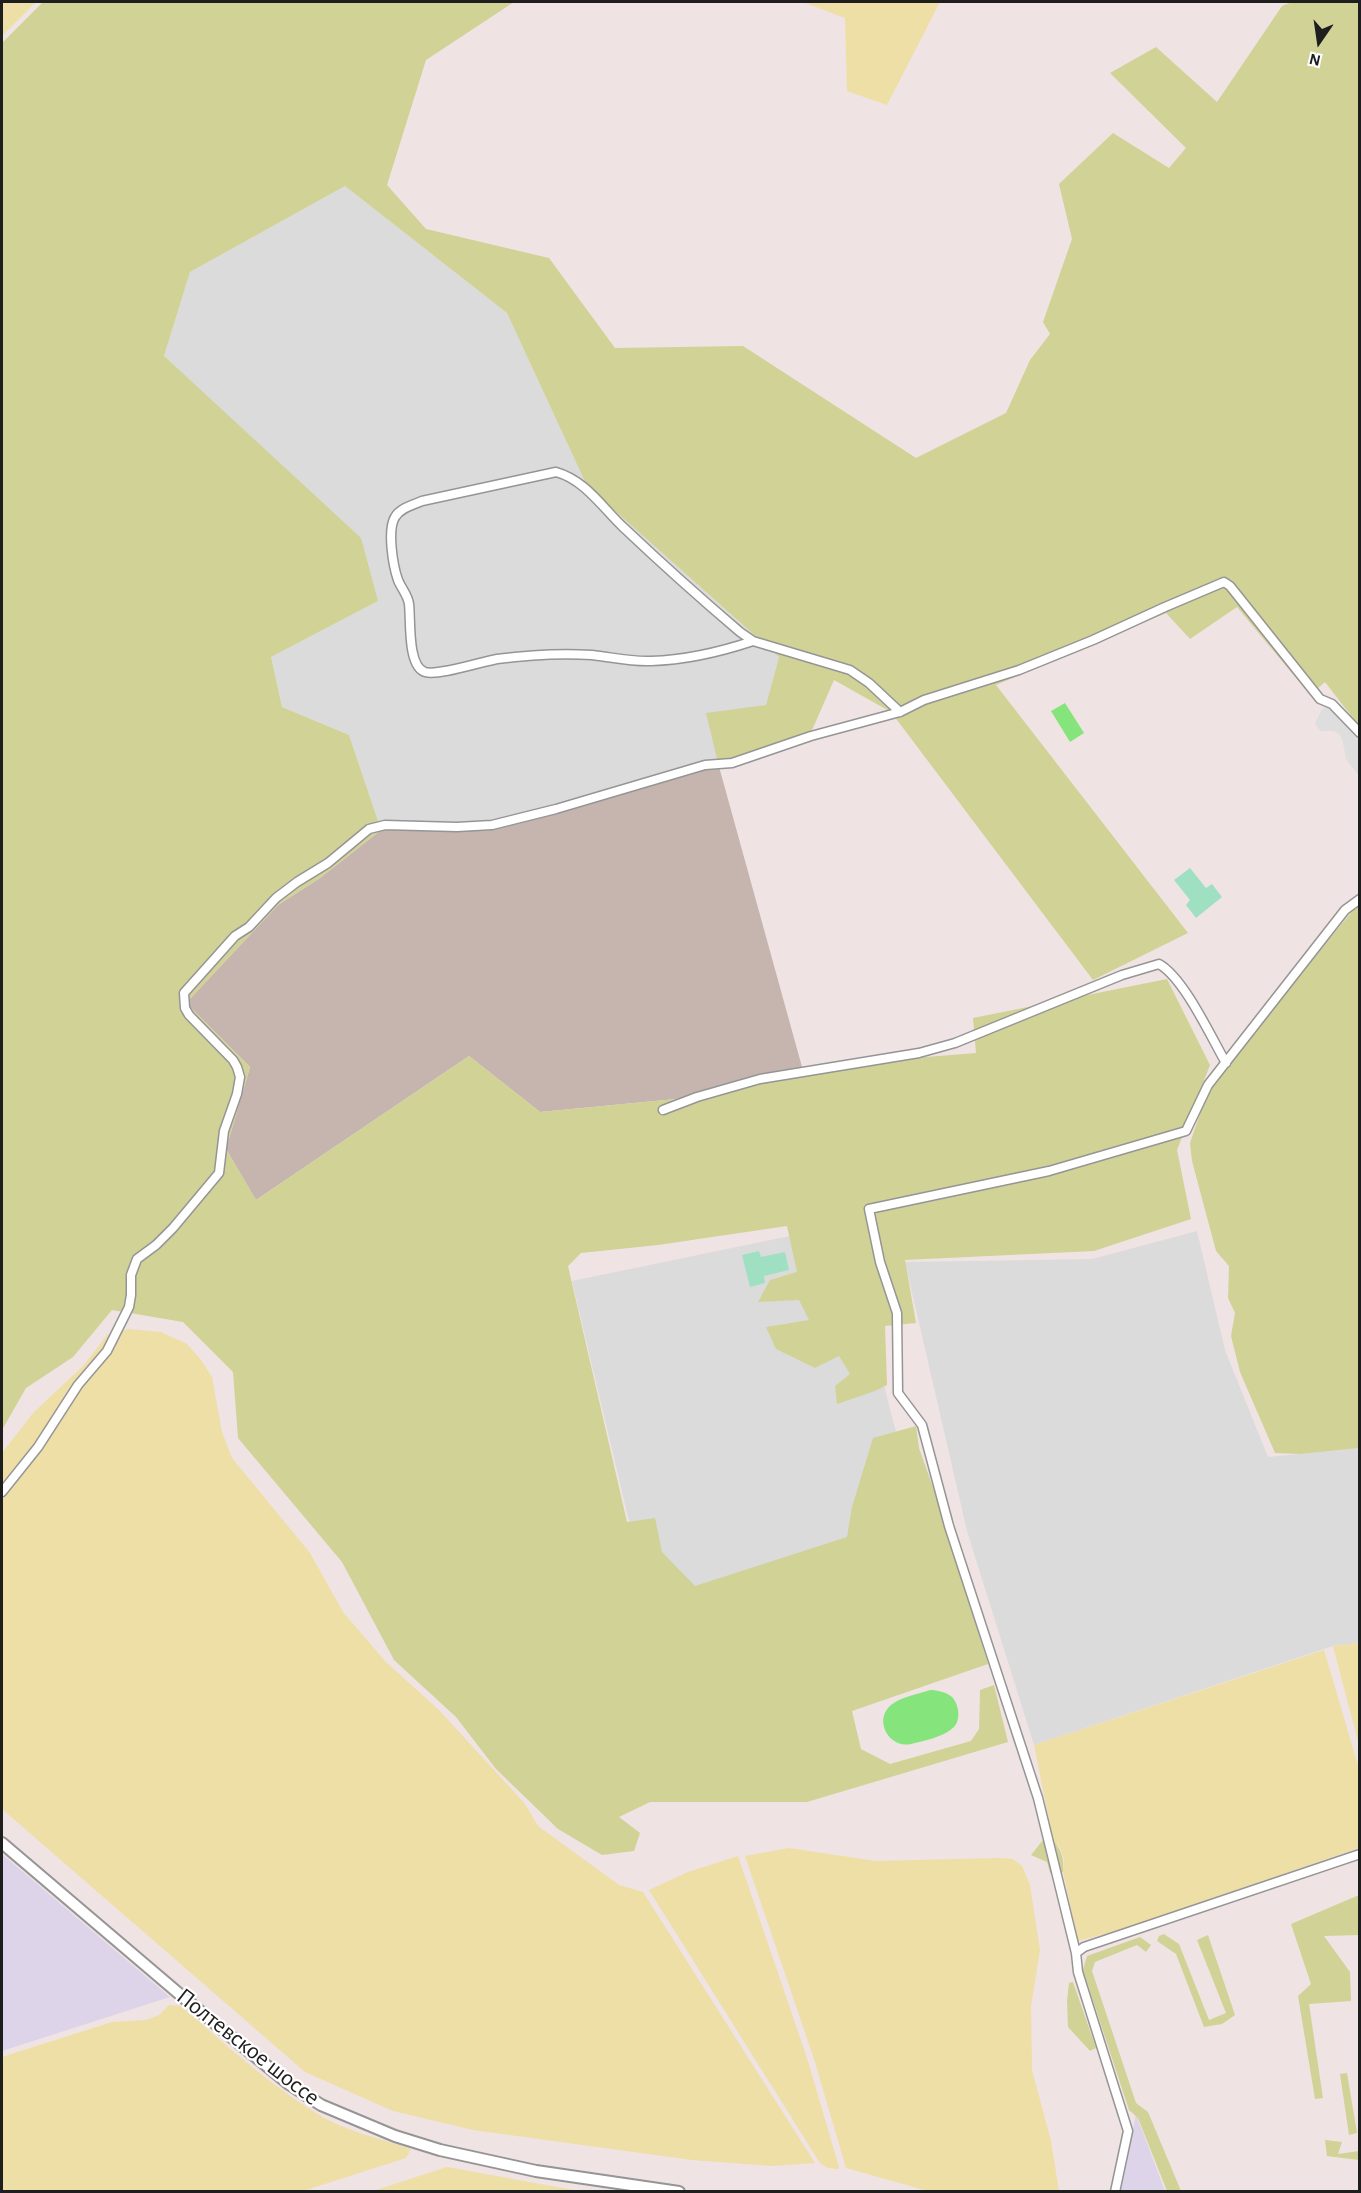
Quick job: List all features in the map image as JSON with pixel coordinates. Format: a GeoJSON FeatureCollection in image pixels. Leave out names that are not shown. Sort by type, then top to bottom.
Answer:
{"type":"FeatureCollection","features":[{"type":"Feature","properties":{"kind":"street"},"geometry":{"type":"LineString","coordinates":[[753,641],[721,651],[650,662],[588,655],[528,655],[439,672],[425,672],[419,668],[411,650],[409,597],[401,587],[393,559],[392,525],[395,516],[402,510],[422,501],[556,472],[565,474],[580,483],[622,526],[718,614],[753,641],[850,670],[869,683],[900,712]]}},
{"type":"Feature","properties":{"kind":"street"},"geometry":{"type":"LineString","coordinates":[[2,1492],[38,1447],[78,1385],[107,1351],[129,1307],[130,1275],[136,1259],[156,1245],[173,1228],[219,1173],[224,1131],[237,1094],[240,1077],[233,1060],[189,1015],[183,1000],[187,988],[235,936],[249,927],[276,898],[328,863],[369,829],[385,825],[457,827],[492,825],[556,809],[705,765],[732,763],[811,736],[900,712],[924,700],[1019,670],[1224,582],[1230,586],[1320,699],[1332,704],[1359,733]]}},
{"type":"Feature","properties":{"kind":"street"},"geometry":{"type":"LineString","coordinates":[[1115,2192],[1128,2131],[1078,1972],[1076,1953],[1038,1798],[949,1526],[922,1425],[898,1393],[897,1313],[880,1262],[869,1209],[1049,1170],[1186,1131],[1208,1085],[1345,910],[1359,899]]}},
{"type":"Feature","properties":{"kind":"street"},"geometry":{"type":"LineString","coordinates":[[663,1110],[697,1097],[760,1079],[919,1053],[955,1043],[1122,975],[1159,964],[1170,970],[1183,988],[1226,1063]]}},
{"type":"Feature","properties":{"kind":"street","name":"Полтевское шоссе"},"geometry":{"type":"LineString","coordinates":[[2,1843],[190,2003],[289,2084],[321,2105],[395,2136],[440,2150],[536,2172],[679,2192]]}},
{"type":"Feature","properties":{"kind":"street"},"geometry":{"type":"LineString","coordinates":[[1076,1953],[1084,1947],[1359,1854]]}},
{"type":"Feature","properties":{"kind":"shaded area"},"geometry":{"type":"Polygon","coordinates":[[[2,2],[36,2],[2,36],[2,2]]]}},
{"type":"Feature","properties":{"kind":"shaded area"},"geometry":{"type":"Polygon","coordinates":[[[43,2],[514,2],[426,60],[387,185],[426,229],[549,258],[615,348],[743,346],[916,458],[1006,413],[1030,360],[1050,334],[1043,322],[1072,239],[1059,184],[1113,133],[1169,168],[1186,148],[1110,73],[1156,47],[1217,102],[1282,6],[1292,2],[1359,2],[1359,726],[1325,682],[1310,695],[1237,607],[1190,639],[1166,613],[996,685],[1188,933],[1093,980],[891,712],[834,680],[809,737],[718,763],[706,713],[766,705],[779,657],[587,486],[507,313],[345,186],[190,272],[164,356],[361,538],[378,601],[271,657],[282,707],[349,735],[381,830],[320,878],[278,905],[186,1003],[250,1067],[226,1149],[256,1200],[469,1056],[540,1112],[676,1099],[802,1067],[976,1053],[973,1018],[1167,979],[1210,1065],[1177,1150],[1191,1219],[1094,1251],[905,1260],[916,1323],[885,1326],[887,1385],[875,1391],[837,1404],[835,1386],[850,1374],[839,1356],[815,1368],[776,1349],[766,1327],[809,1320],[799,1300],[758,1302],[770,1280],[797,1272],[787,1226],[658,1245],[581,1253],[568,1266],[627,1522],[655,1518],[662,1552],[695,1586],[847,1537],[852,1507],[873,1438],[916,1426],[919,1448],[947,1527],[988,1664],[852,1711],[861,1749],[890,1764],[971,1741],[979,1729],[980,1690],[994,1685],[1008,1742],[807,1802],[650,1802],[619,1817],[640,1833],[634,1851],[602,1855],[558,1829],[496,1769],[456,1717],[394,1660],[342,1562],[238,1438],[233,1372],[183,1322],[112,1310],[73,1357],[26,1388],[2,1430],[2,43],[43,2]]]}},
{"type":"Feature","properties":{"kind":"shaded area"},"geometry":{"type":"Polygon","coordinates":[[[803,2],[940,2],[887,105],[847,91],[845,18],[803,2]]]}},
{"type":"Feature","properties":{"kind":"shaded area"},"geometry":{"type":"Polygon","coordinates":[[[345,186],[507,313],[587,486],[779,657],[766,705],[718,763],[493,827],[381,830],[349,735],[282,707],[271,657],[378,601],[164,356],[190,272],[345,186]]]}},
{"type":"Feature","properties":{"kind":"shaded area"},"geometry":{"type":"Polygon","coordinates":[[[1328,707],[1335,710],[1359,740],[1359,776],[1346,759],[1340,735],[1334,731],[1320,731],[1315,723],[1322,709],[1328,707]]]}},
{"type":"Feature","properties":{"kind":"shaded area"},"geometry":{"type":"Polygon","coordinates":[[[718,763],[802,1067],[676,1099],[540,1112],[469,1056],[256,1200],[226,1149],[250,1067],[186,1003],[278,905],[320,878],[381,830],[493,827],[718,763]]]}},
{"type":"Feature","properties":{"kind":"shaded area"},"geometry":{"type":"Polygon","coordinates":[[[1190,868],[1206,888],[1212,884],[1222,897],[1196,918],[1186,905],[1190,900],[1174,880],[1190,868]]]}},
{"type":"Feature","properties":{"kind":"shaded area"},"geometry":{"type":"Polygon","coordinates":[[[1359,903],[1359,1448],[1300,1454],[1275,1453],[1240,1372],[1231,1336],[1235,1313],[1228,1298],[1229,1266],[1216,1251],[1192,1161],[1190,1143],[1211,1090],[1255,1029],[1359,903]]]}},
{"type":"Feature","properties":{"kind":"shaded area"},"geometry":{"type":"Polygon","coordinates":[[[843,1225],[928,1557],[726,1609],[637,1555],[572,1281],[843,1225]]]}},
{"type":"Feature","properties":{"kind":"shaded area"},"geometry":{"type":"Polygon","coordinates":[[[1197,1231],[1225,1350],[1268,1457],[1359,1448],[1359,1643],[1333,1646],[1034,1745],[967,1531],[905,1262],[1092,1259],[1197,1231]]]}},
{"type":"Feature","properties":{"kind":"shaded area"},"geometry":{"type":"Polygon","coordinates":[[[759,1251],[761,1257],[785,1252],[789,1270],[764,1276],[765,1283],[750,1287],[742,1255],[759,1251]]]}},
{"type":"Feature","properties":{"kind":"shaded area"},"geometry":{"type":"Polygon","coordinates":[[[128,1329],[161,1332],[187,1344],[201,1360],[212,1377],[222,1432],[232,1458],[310,1553],[343,1612],[385,1661],[440,1711],[525,1804],[538,1826],[619,1885],[643,1892],[815,2163],[772,2166],[692,2160],[473,2130],[393,2111],[305,2072],[2,1809],[2,1453],[33,1413],[84,1365],[107,1335],[128,1329]]]}},
{"type":"Feature","properties":{"kind":"shaded area"},"geometry":{"type":"Polygon","coordinates":[[[1359,1643],[1359,1745],[1333,1646],[1359,1643]]]}},
{"type":"Feature","properties":{"kind":"shaded area"},"geometry":{"type":"Polygon","coordinates":[[[1324,1650],[1359,1769],[1359,1848],[1116,1931],[1078,1941],[1063,1872],[1064,1859],[1060,1848],[1053,1840],[1034,1745],[1324,1650]]]}},
{"type":"Feature","properties":{"kind":"shaded area"},"geometry":{"type":"Polygon","coordinates":[[[1043,1840],[1053,1840],[1058,1848],[1063,1859],[1063,1872],[1050,1873],[1047,1862],[1031,1855],[1043,1840]]]}},
{"type":"Feature","properties":{"kind":"shaded area"},"geometry":{"type":"Polygon","coordinates":[[[789,1848],[876,1861],[1013,1859],[1022,1866],[1030,1885],[1040,1950],[1031,2006],[1032,2070],[1051,2141],[1059,2191],[928,2191],[846,2168],[815,2062],[745,1856],[789,1848]]]}},
{"type":"Feature","properties":{"kind":"shaded area"},"geometry":{"type":"Polygon","coordinates":[[[2,1854],[170,1997],[2,2051],[2,1854]]]}},
{"type":"Feature","properties":{"kind":"shaded area"},"geometry":{"type":"Polygon","coordinates":[[[738,1856],[807,2058],[838,2169],[828,2168],[820,2163],[649,1890],[688,1872],[738,1856]]]}},
{"type":"Feature","properties":{"kind":"shaded area"},"geometry":{"type":"Polygon","coordinates":[[[1359,1895],[1359,1935],[1324,1936],[1350,1972],[1351,2001],[1309,2004],[1323,2098],[1315,2099],[1298,1996],[1311,1984],[1291,1924],[1359,1895]]]}},
{"type":"Feature","properties":{"kind":"shaded area"},"geometry":{"type":"Polygon","coordinates":[[[1164,1934],[1179,1944],[1209,2020],[1226,2013],[1197,1940],[1208,1935],[1235,2015],[1222,2024],[1204,2027],[1176,1954],[1157,1941],[1159,1936],[1164,1934]]]}},
{"type":"Feature","properties":{"kind":"shaded area"},"geometry":{"type":"Polygon","coordinates":[[[1140,1937],[1151,1945],[1146,1952],[1137,1945],[1095,1962],[1092,1971],[1136,2103],[1148,2112],[1181,2191],[1167,2191],[1138,2118],[1129,2110],[1083,1970],[1087,1956],[1140,1937]]]}},
{"type":"Feature","properties":{"kind":"shaded area"},"geometry":{"type":"Polygon","coordinates":[[[1073,1982],[1096,2048],[1090,2051],[1068,2027],[1069,1983],[1073,1982]]]}},
{"type":"Feature","properties":{"kind":"shaded area"},"geometry":{"type":"Polygon","coordinates":[[[169,2005],[181,2006],[280,2089],[316,2113],[338,2125],[411,2149],[406,2158],[303,2191],[2,2191],[2,2057],[112,2022],[146,2020],[159,2015],[169,2005]]]}},
{"type":"Feature","properties":{"kind":"shaded area"},"geometry":{"type":"Polygon","coordinates":[[[1347,2073],[1357,2133],[1349,2135],[1340,2074],[1347,2073]]]}},
{"type":"Feature","properties":{"kind":"shaded area"},"geometry":{"type":"Polygon","coordinates":[[[1136,2114],[1165,2191],[1120,2191],[1136,2114]]]}},
{"type":"Feature","properties":{"kind":"shaded area"},"geometry":{"type":"Polygon","coordinates":[[[1325,2140],[1342,2142],[1338,2154],[1359,2151],[1359,2160],[1327,2156],[1325,2140]]]}},
{"type":"Feature","properties":{"kind":"shaded area"},"geometry":{"type":"Polygon","coordinates":[[[447,2167],[579,2191],[373,2191],[447,2167]]]}},
{"type":"Feature","properties":{"kind":"green space"},"geometry":{"type":"Polygon","coordinates":[[[1065,703],[1084,733],[1070,742],[1051,711],[1065,703]]]}},
{"type":"Feature","properties":{"kind":"green space"},"geometry":{"type":"Polygon","coordinates":[[[930,1690],[944,1693],[954,1700],[958,1720],[954,1727],[945,1733],[911,1744],[896,1742],[890,1738],[883,1718],[891,1705],[930,1690]]]}}]}
